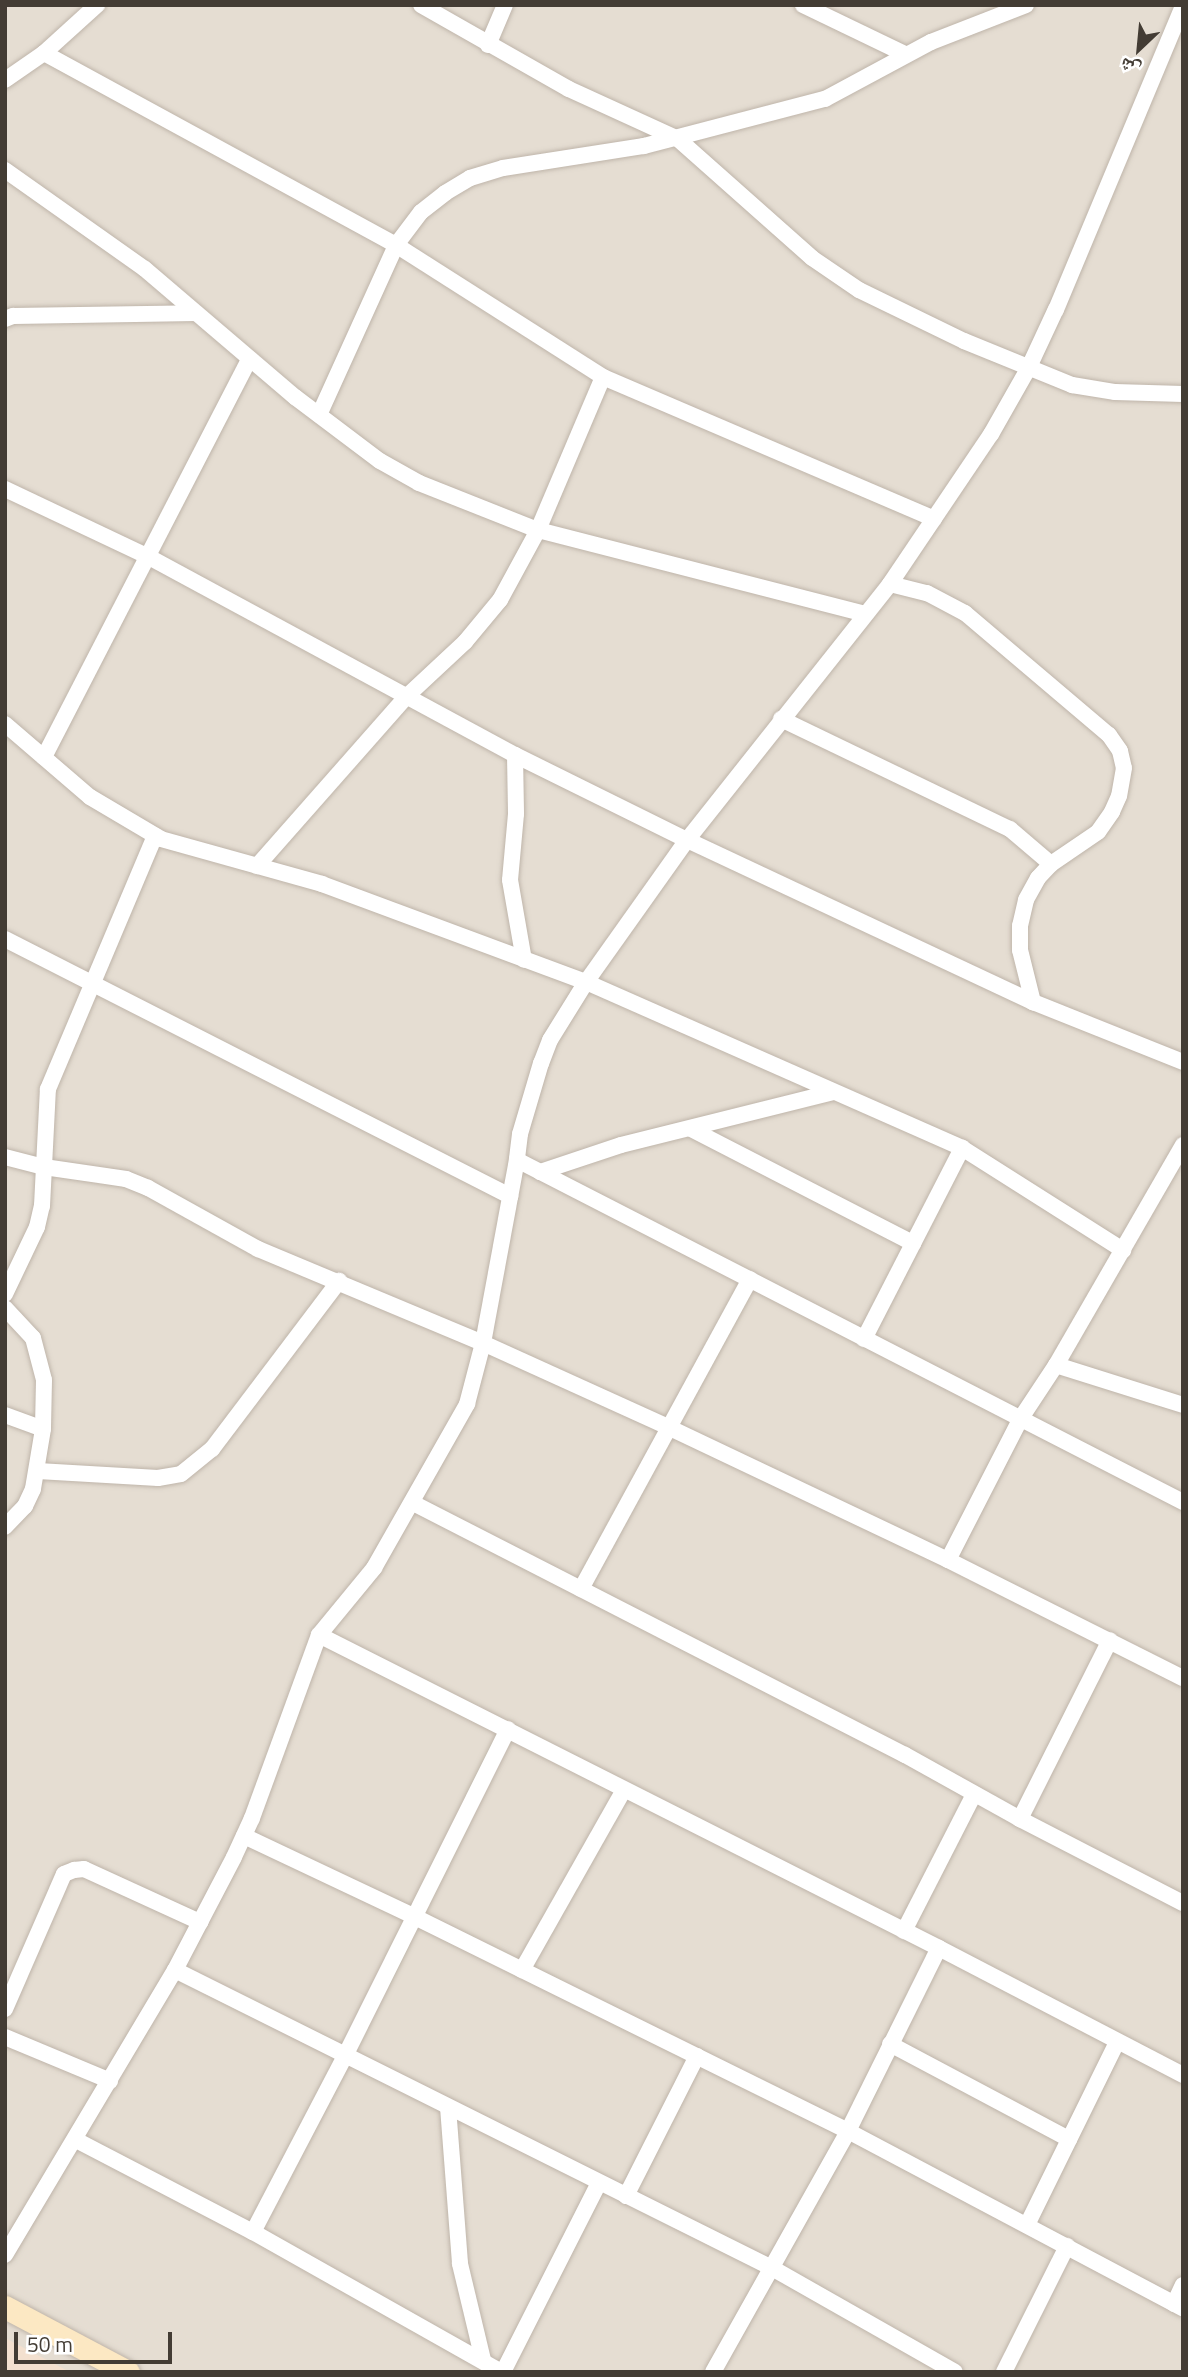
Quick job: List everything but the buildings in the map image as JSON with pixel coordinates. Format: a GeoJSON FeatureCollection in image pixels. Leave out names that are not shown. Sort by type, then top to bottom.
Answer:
{"type":"FeatureCollection","features":[{"type":"Feature","properties":{"kind":"main road"},"geometry":{"type":"LineString","coordinates":[[5,2307],[128,2372]]}},
{"type":"Feature","properties":{"kind":"street"},"geometry":{"type":"LineString","coordinates":[[5,80],[44,52],[97,5]]}},
{"type":"Feature","properties":{"kind":"street"},"geometry":{"type":"LineString","coordinates":[[421,5],[569,89],[678,139],[812,258],[859,290],[1028,369],[1085,389],[1183,394]]}},
{"type":"Feature","properties":{"kind":"street"},"geometry":{"type":"LineString","coordinates":[[488,45],[505,5]]}},
{"type":"Feature","properties":{"kind":"street"},"geometry":{"type":"LineString","coordinates":[[803,5],[905,54]]}},
{"type":"Feature","properties":{"kind":"street"},"geometry":{"type":"LineString","coordinates":[[319,415],[396,245],[421,212],[470,178],[555,158],[620,152],[825,99],[905,54],[1026,5]]}},
{"type":"Feature","properties":{"kind":"street"},"geometry":{"type":"LineString","coordinates":[[5,2255],[175,1970],[244,1836],[319,1635],[374,1568],[467,1404],[483,1343],[520,1134],[550,1040],[586,982],[687,840],[780,719],[890,584],[992,434],[1028,369],[1106,195],[1183,6]]}},
{"type":"Feature","properties":{"kind":"street"},"geometry":{"type":"LineString","coordinates":[[44,52],[396,245],[603,377],[934,520]]}},
{"type":"Feature","properties":{"kind":"street"},"geometry":{"type":"LineString","coordinates":[[5,170],[145,269],[319,415],[380,461],[419,483],[538,530],[865,614]]}},
{"type":"Feature","properties":{"kind":"street"},"geometry":{"type":"LineString","coordinates":[[5,319],[13,316],[196,313]]}},
{"type":"Feature","properties":{"kind":"street"},"geometry":{"type":"LineString","coordinates":[[44,757],[249,359]]}},
{"type":"Feature","properties":{"kind":"street"},"geometry":{"type":"LineString","coordinates":[[257,866],[406,697],[465,642],[500,600],[538,530],[603,377]]}},
{"type":"Feature","properties":{"kind":"street"},"geometry":{"type":"LineString","coordinates":[[5,489],[149,557],[515,755],[687,840],[1033,1002],[1183,1062]]}},
{"type":"Feature","properties":{"kind":"street"},"geometry":{"type":"LineString","coordinates":[[890,584],[927,593],[965,613],[1109,734],[1119,751],[1124,768],[1119,796],[1112,812],[1098,832],[1051,864],[1038,878],[1026,900],[1020,926],[1020,950],[1033,1002]]}},
{"type":"Feature","properties":{"kind":"street"},"geometry":{"type":"LineString","coordinates":[[780,719],[1010,829],[1051,864]]}},
{"type":"Feature","properties":{"kind":"street"},"geometry":{"type":"LineString","coordinates":[[5,724],[90,797],[155,836],[334,888],[586,982],[962,1148],[1123,1250]]}},
{"type":"Feature","properties":{"kind":"street"},"geometry":{"type":"LineString","coordinates":[[515,755],[516,814],[510,880],[524,960]]}},
{"type":"Feature","properties":{"kind":"street"},"geometry":{"type":"LineString","coordinates":[[5,1294],[37,1227],[44,1167],[48,1088],[155,836]]}},
{"type":"Feature","properties":{"kind":"street"},"geometry":{"type":"LineString","coordinates":[[5,939],[510,1196]]}},
{"type":"Feature","properties":{"kind":"street"},"geometry":{"type":"LineString","coordinates":[[540,1172],[612,1148],[834,1092]]}},
{"type":"Feature","properties":{"kind":"street"},"geometry":{"type":"LineString","coordinates":[[691,1129],[913,1243]]}},
{"type":"Feature","properties":{"kind":"street"},"geometry":{"type":"LineString","coordinates":[[948,1560],[1021,1418],[1056,1365],[1183,1145]]}},
{"type":"Feature","properties":{"kind":"street"},"geometry":{"type":"LineString","coordinates":[[864,1339],[962,1148]]}},
{"type":"Feature","properties":{"kind":"street"},"geometry":{"type":"LineString","coordinates":[[5,1157],[44,1167],[126,1179],[258,1249],[483,1343],[670,1428],[948,1560],[1183,1678]]}},
{"type":"Feature","properties":{"kind":"street"},"geometry":{"type":"LineString","coordinates":[[517,1160],[1183,1502]]}},
{"type":"Feature","properties":{"kind":"street"},"geometry":{"type":"LineString","coordinates":[[582,1589],[750,1279]]}},
{"type":"Feature","properties":{"kind":"street"},"geometry":{"type":"LineString","coordinates":[[38,1471],[158,1478],[181,1474],[212,1449],[339,1281]]}},
{"type":"Feature","properties":{"kind":"street"},"geometry":{"type":"LineString","coordinates":[[5,1308],[33,1338],[40,1356],[44,1380],[43,1429],[38,1471],[25,1506],[5,1527]]}},
{"type":"Feature","properties":{"kind":"street"},"geometry":{"type":"LineString","coordinates":[[1056,1365],[1183,1405]]}},
{"type":"Feature","properties":{"kind":"street"},"geometry":{"type":"LineString","coordinates":[[5,1415],[43,1429]]}},
{"type":"Feature","properties":{"kind":"street"},"geometry":{"type":"LineString","coordinates":[[413,1503],[905,1755],[1020,1819],[1183,1903]]}},
{"type":"Feature","properties":{"kind":"street"},"geometry":{"type":"LineString","coordinates":[[319,1635],[939,1948],[1183,2075]]}},
{"type":"Feature","properties":{"kind":"street"},"geometry":{"type":"LineString","coordinates":[[1020,1819],[1110,1640]]}},
{"type":"Feature","properties":{"kind":"street"},"geometry":{"type":"LineString","coordinates":[[253,2232],[346,2054],[508,1729]]}},
{"type":"Feature","properties":{"kind":"street"},"geometry":{"type":"LineString","coordinates":[[522,1970],[624,1790]]}},
{"type":"Feature","properties":{"kind":"street"},"geometry":{"type":"LineString","coordinates":[[904,1931],[974,1794]]}},
{"type":"Feature","properties":{"kind":"street"},"geometry":{"type":"LineString","coordinates":[[244,1836],[415,1917],[848,2131],[1178,2306],[1183,2285]]}},
{"type":"Feature","properties":{"kind":"street"},"geometry":{"type":"LineString","coordinates":[[5,2009],[64,1874],[84,1869],[200,1922]]}},
{"type":"Feature","properties":{"kind":"street"},"geometry":{"type":"LineString","coordinates":[[709,2371],[772,2268],[848,2131],[939,1948]]}},
{"type":"Feature","properties":{"kind":"street"},"geometry":{"type":"LineString","coordinates":[[175,1970],[772,2268],[950,2371]]}},
{"type":"Feature","properties":{"kind":"street"},"geometry":{"type":"LineString","coordinates":[[5,2037],[110,2081]]}},
{"type":"Feature","properties":{"kind":"street"},"geometry":{"type":"LineString","coordinates":[[1027,2225],[1117,2042]]}},
{"type":"Feature","properties":{"kind":"street"},"geometry":{"type":"LineString","coordinates":[[890,2044],[1069,2139]]}},
{"type":"Feature","properties":{"kind":"street"},"geometry":{"type":"LineString","coordinates":[[625,2196],[697,2056]]}},
{"type":"Feature","properties":{"kind":"street"},"geometry":{"type":"LineString","coordinates":[[448,2107],[460,2264],[483,2360]]}},
{"type":"Feature","properties":{"kind":"street"},"geometry":{"type":"LineString","coordinates":[[76,2140],[253,2232],[502,2372],[599,2183]]}},
{"type":"Feature","properties":{"kind":"street"},"geometry":{"type":"LineString","coordinates":[[1004,2372],[1067,2246]]}},
{"type":"Feature","properties":{"kind":"shaded area"},"geometry":{"type":"Polygon","coordinates":[[[5,5],[1183,5],[1183,2372],[5,2372],[5,5]]]}},
{"type":"Feature","properties":{"kind":"shaded area"},"geometry":{"type":"Polygon","coordinates":[[[5,2338],[70,2372],[5,2372],[5,2338]]]}}]}
